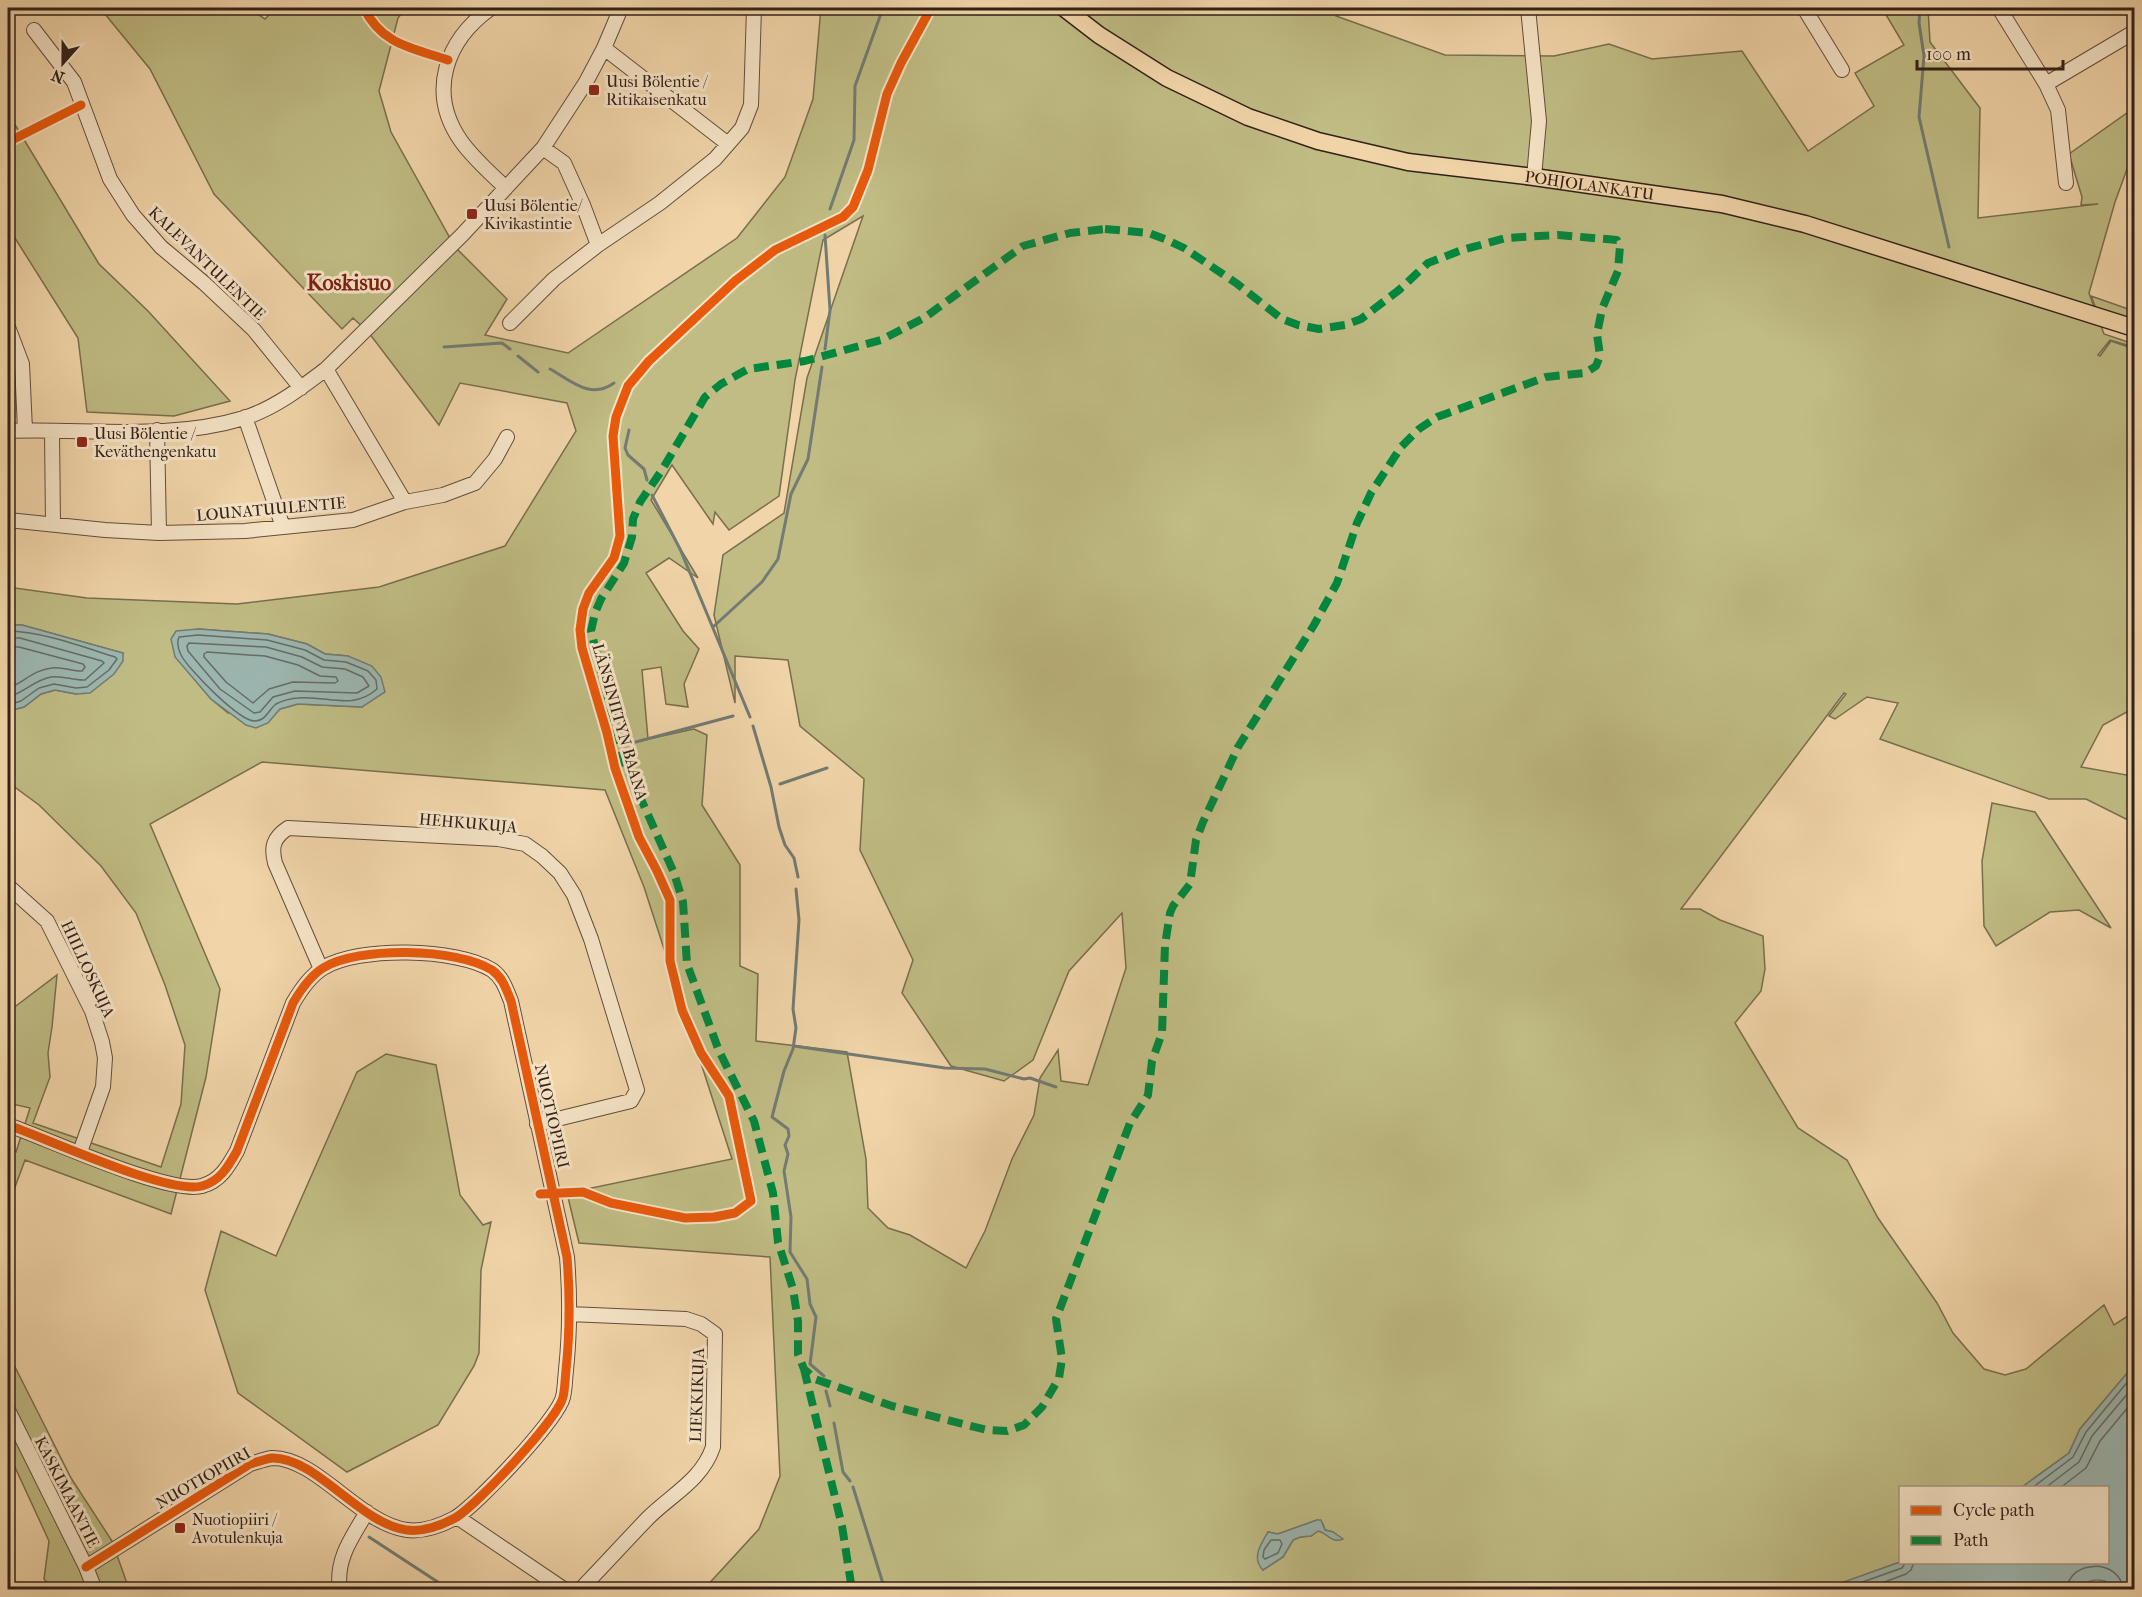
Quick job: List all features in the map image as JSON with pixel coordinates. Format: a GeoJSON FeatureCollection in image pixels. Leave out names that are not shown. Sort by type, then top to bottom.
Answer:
{"type":"FeatureCollection","features":[{"type":"Feature","properties":{"kind":"main road","name":"POHJOLANKATU"},"geometry":{"type":"LineString","coordinates":[[1064,8],[1099,35],[1167,78],[1208,99],[1288,132],[1318,141],[1408,162],[1534,177],[1722,204],[1805,224],[2134,328]]}},
{"type":"Feature","properties":{"kind":"street"},"geometry":{"type":"LineString","coordinates":[[491,8],[474,20],[458,39],[448,60],[443,84],[446,113],[461,141],[506,188]]}},
{"type":"Feature","properties":{"kind":"street"},"geometry":{"type":"LineString","coordinates":[[8,431],[157,430],[204,427],[244,417],[273,405],[301,388],[326,369],[543,148],[586,82],[621,8]]}},
{"type":"Feature","properties":{"kind":"street"},"geometry":{"type":"LineString","coordinates":[[510,323],[554,279],[598,245],[660,203],[715,159],[742,128],[751,105],[754,8]]}},
{"type":"Feature","properties":{"kind":"street"},"geometry":{"type":"LineString","coordinates":[[1528,8],[1539,121],[1534,177]]}},
{"type":"Feature","properties":{"kind":"street"},"geometry":{"type":"LineString","coordinates":[[1804,8],[1842,70]]}},
{"type":"Feature","properties":{"kind":"street"},"geometry":{"type":"LineString","coordinates":[[1999,8],[2046,84],[2058,110],[2066,183]]}},
{"type":"Feature","properties":{"kind":"street","name":"KALEVANTULENTIE"},"geometry":{"type":"LineString","coordinates":[[34,30],[74,82],[110,179],[133,215],[161,247],[255,330],[301,388]]}},
{"type":"Feature","properties":{"kind":"street"},"geometry":{"type":"LineString","coordinates":[[2046,84],[2134,32]]}},
{"type":"Feature","properties":{"kind":"street"},"geometry":{"type":"LineString","coordinates":[[604,48],[728,144]]}},
{"type":"Feature","properties":{"kind":"street"},"geometry":{"type":"LineString","coordinates":[[543,148],[564,162],[598,245]]}},
{"type":"Feature","properties":{"kind":"street"},"geometry":{"type":"LineString","coordinates":[[8,327],[22,364],[25,430]]}},
{"type":"Feature","properties":{"kind":"street"},"geometry":{"type":"LineString","coordinates":[[326,369],[405,502]]}},
{"type":"Feature","properties":{"kind":"street"},"geometry":{"type":"LineString","coordinates":[[244,417],[283,527]]}},
{"type":"Feature","properties":{"kind":"street"},"geometry":{"type":"LineString","coordinates":[[157,430],[159,533]]}},
{"type":"Feature","properties":{"kind":"street"},"geometry":{"type":"LineString","coordinates":[[52,432],[53,524]]}},
{"type":"Feature","properties":{"kind":"street","name":"LOUNATUULENTIE"},"geometry":{"type":"LineString","coordinates":[[8,520],[159,533],[245,531],[353,520],[405,502],[443,495],[475,483],[495,459],[507,437]]}},
{"type":"Feature","properties":{"kind":"street","name":"HEHKUKUJA"},"geometry":{"type":"LineString","coordinates":[[321,969],[275,864],[273,844],[279,834],[288,828],[498,839],[525,844],[542,856],[560,873],[574,895],[591,939],[637,1090],[631,1101],[537,1124]]}},
{"type":"Feature","properties":{"kind":"street","name":"HIILLOSKUJA"},"geometry":{"type":"LineString","coordinates":[[8,886],[47,921],[92,1011],[102,1042],[105,1058],[103,1087],[80,1152]]}},
{"type":"Feature","properties":{"kind":"street","name":"NUOTIOPIIRI"},"geometry":{"type":"LineString","coordinates":[[8,1125],[137,1174],[187,1188],[200,1186],[218,1179],[237,1151],[293,1003],[300,991],[321,969],[354,956],[385,952],[456,957],[494,971],[504,982],[511,1001],[567,1257],[570,1290],[563,1397],[557,1411],[497,1480],[457,1517],[429,1529],[407,1530],[388,1524],[297,1464],[272,1458],[241,1470],[86,1567]]}},
{"type":"Feature","properties":{"kind":"street","name":"LIEKKIKUJA"},"geometry":{"type":"LineString","coordinates":[[569,1314],[687,1319],[701,1324],[715,1334],[713,1447],[708,1462],[696,1477],[650,1516],[580,1590]]}},
{"type":"Feature","properties":{"kind":"street","name":"KASKIMAANTIE"},"geometry":{"type":"LineString","coordinates":[[8,1410],[86,1567],[95,1590]]}},
{"type":"Feature","properties":{"kind":"street"},"geometry":{"type":"LineString","coordinates":[[340,1590],[338,1580],[343,1551],[367,1512]]}},
{"type":"Feature","properties":{"kind":"street"},"geometry":{"type":"LineString","coordinates":[[457,1517],[565,1590]]}},
{"type":"Feature","properties":{"kind":"shaded area"},"geometry":{"type":"Polygon","coordinates":[[[100,8],[248,8],[265,19],[276,8],[406,8],[398,18],[379,91],[391,132],[456,248],[507,299],[485,335],[568,353],[737,238],[785,177],[813,99],[821,8],[1339,8],[1336,16],[1445,55],[1554,56],[1609,44],[1652,59],[1742,51],[1808,151],[1874,106],[1855,73],[1904,45],[1882,8],[1928,8],[1930,42],[1980,108],[1978,218],[2098,204],[2081,205],[2082,197],[2069,154],[2134,108],[2134,150],[2115,202],[2089,293],[2104,334],[2134,344],[2134,347],[2110,340],[2098,355],[2100,356],[2111,341],[2134,349],[2134,708],[2103,725],[2081,767],[2132,776],[2134,774],[2134,823],[2086,799],[2049,799],[1880,739],[1898,703],[1867,697],[1835,719],[1829,716],[1846,694],[1844,693],[1681,909],[1700,909],[1720,920],[1763,936],[1765,969],[1761,991],[1735,1023],[1798,1128],[1847,1160],[1878,1218],[1937,1303],[1953,1333],[1984,1369],[2005,1375],[2026,1369],[2104,1305],[2114,1325],[2134,1312],[2134,1365],[2080,1429],[2069,1453],[2023,1486],[1899,1486],[1899,1562],[1824,1590],[704,1589],[759,1529],[780,1476],[770,1257],[579,1243],[567,1193],[732,1159],[644,887],[605,790],[262,762],[150,824],[220,989],[206,1077],[171,1214],[25,1160],[8,1206],[8,1150],[16,1152],[30,1108],[8,1103],[8,1012],[57,975],[48,1053],[50,1077],[33,1123],[161,1167],[181,1104],[185,1045],[165,985],[136,913],[101,866],[39,805],[8,782],[8,711],[24,707],[41,694],[55,690],[76,694],[123,653],[22,625],[8,625],[8,587],[87,598],[237,604],[379,587],[505,546],[576,431],[567,403],[460,383],[439,425],[369,333],[353,318],[342,329],[214,194],[150,69],[100,8]],[[863,216],[823,240],[795,380],[779,496],[729,530],[715,512],[713,524],[672,465],[651,500],[698,578],[669,558],[646,573],[683,631],[699,649],[684,684],[688,707],[666,704],[661,667],[642,670],[648,739],[694,729],[707,735],[702,805],[740,865],[740,966],[758,974],[756,1041],[847,1052],[866,1159],[868,1208],[888,1228],[910,1235],[966,1268],[985,1231],[1012,1159],[1034,1115],[1040,1078],[1058,1050],[1061,1081],[1088,1085],[1126,968],[1122,913],[1069,971],[1033,1060],[1004,1081],[951,1066],[902,993],[913,960],[860,850],[864,779],[800,726],[788,660],[735,656],[735,703],[714,615],[723,555],[784,513],[807,378],[863,216]],[[198,629],[176,657],[211,699],[228,713],[280,709],[298,704],[362,707],[348,656],[325,654],[307,644],[268,634],[198,629]],[[1317,1520],[1278,1534],[1268,1532],[1263,1570],[1283,1557],[1293,1540],[1311,1536],[1318,1531],[1339,1537],[1325,1530],[1323,1524],[1317,1520]]]}},
{"type":"Feature","properties":{"kind":"shaded area"},"geometry":{"type":"Polygon","coordinates":[[[8,113],[99,264],[148,311],[230,401],[174,416],[87,412],[78,338],[8,227],[8,113]]]}},
{"type":"Feature","properties":{"kind":"shaded area"},"geometry":{"type":"Polygon","coordinates":[[[2091,296],[2134,311],[2134,321],[2097,311],[2091,296]]]}},
{"type":"Feature","properties":{"kind":"shaded area"},"geometry":{"type":"Polygon","coordinates":[[[1992,803],[2035,812],[2111,928],[2079,910],[2050,912],[1996,946],[1984,926],[1982,861],[1992,803]]]}},
{"type":"Feature","properties":{"kind":"shaded area"},"geometry":{"type":"Polygon","coordinates":[[[386,1054],[436,1065],[460,1195],[483,1225],[491,1222],[481,1270],[479,1353],[474,1366],[438,1425],[347,1472],[238,1393],[205,1290],[221,1231],[276,1256],[357,1072],[386,1054]]]}},
{"type":"Feature","properties":{"kind":"shaded area"},"geometry":{"type":"Polygon","coordinates":[[[8,1353],[71,1478],[112,1541],[129,1589],[53,1589],[44,1579],[49,1541],[8,1452],[8,1353]]]}},
{"type":"Feature","properties":{"kind":"water"},"geometry":{"type":"Polygon","coordinates":[[[8,625],[22,625],[123,653],[123,661],[114,674],[90,693],[76,694],[55,690],[41,694],[24,707],[8,711],[8,625]]]}},
{"type":"Feature","properties":{"kind":"water"},"geometry":{"type":"Polygon","coordinates":[[[198,629],[268,634],[307,644],[325,654],[348,656],[372,666],[381,677],[385,692],[362,707],[298,704],[280,709],[268,723],[256,728],[246,725],[211,699],[175,657],[171,639],[176,631],[198,629]]]}},
{"type":"Feature","properties":{"kind":"water"},"geometry":{"type":"Polygon","coordinates":[[[2134,1365],[2134,1589],[2110,1589],[2105,1581],[2092,1580],[2081,1586],[2080,1590],[1824,1589],[1899,1562],[2109,1564],[2109,1486],[2023,1486],[2069,1453],[2080,1429],[2134,1365]]]}},
{"type":"Feature","properties":{"kind":"water"},"geometry":{"type":"Polygon","coordinates":[[[1321,1520],[1325,1530],[1343,1539],[1335,1540],[1318,1531],[1311,1536],[1300,1537],[1293,1540],[1283,1557],[1263,1570],[1257,1556],[1268,1532],[1278,1534],[1321,1520]]]}},
{"type":"Feature","properties":{"kind":"waterway"},"geometry":{"type":"LineString","coordinates":[[830,209],[854,140],[855,86],[883,8]]}},
{"type":"Feature","properties":{"kind":"waterway"},"geometry":{"type":"LineString","coordinates":[[1920,8],[1919,23],[1924,56],[1919,117],[1949,247]]}},
{"type":"Feature","properties":{"kind":"waterway"},"geometry":{"type":"LineString","coordinates":[[825,235],[830,310],[825,349]]}},
{"type":"Feature","properties":{"kind":"waterway"},"geometry":{"type":"LineString","coordinates":[[444,347],[502,343],[510,349]]}},
{"type":"Feature","properties":{"kind":"waterway"},"geometry":{"type":"LineString","coordinates":[[518,356],[538,372]]}},
{"type":"Feature","properties":{"kind":"waterway"},"geometry":{"type":"LineString","coordinates":[[713,627],[762,582],[778,559],[791,494],[808,459],[822,367]]}},
{"type":"Feature","properties":{"kind":"waterway"},"geometry":{"type":"LineString","coordinates":[[550,369],[581,387],[589,389],[597,390],[614,383]]}},
{"type":"Feature","properties":{"kind":"waterway"},"geometry":{"type":"LineString","coordinates":[[629,430],[625,448],[628,455],[644,469],[647,480]]}},
{"type":"Feature","properties":{"kind":"waterway"},"geometry":{"type":"LineString","coordinates":[[652,495],[680,549],[750,717]]}},
{"type":"Feature","properties":{"kind":"waterway"},"geometry":{"type":"LineString","coordinates":[[632,743],[733,716]]}},
{"type":"Feature","properties":{"kind":"waterway"},"geometry":{"type":"LineString","coordinates":[[753,726],[771,787],[779,827],[785,845],[794,858],[798,877]]}},
{"type":"Feature","properties":{"kind":"waterway"},"geometry":{"type":"LineString","coordinates":[[780,784],[827,768]]}},
{"type":"Feature","properties":{"kind":"waterway"},"geometry":{"type":"LineString","coordinates":[[796,889],[799,920],[793,1009],[796,1028],[793,1049],[784,1071],[772,1117],[788,1129],[789,1136],[785,1145],[788,1154],[784,1171],[791,1217],[790,1252],[807,1279],[810,1304],[816,1317],[810,1364],[824,1376]]}},
{"type":"Feature","properties":{"kind":"waterway"},"geometry":{"type":"LineString","coordinates":[[794,1046],[945,1068],[985,1069],[1024,1079],[1030,1078],[1056,1087]]}},
{"type":"Feature","properties":{"kind":"waterway"},"geometry":{"type":"LineString","coordinates":[[826,1391],[830,1406]]}},
{"type":"Feature","properties":{"kind":"waterway"},"geometry":{"type":"LineString","coordinates":[[834,1423],[843,1472],[850,1481]]}},
{"type":"Feature","properties":{"kind":"waterway"},"geometry":{"type":"LineString","coordinates":[[853,1487],[885,1590]]}},
{"type":"Feature","properties":{"kind":"waterway"},"geometry":{"type":"LineString","coordinates":[[369,1537],[450,1590]]}},
{"type":"Feature","properties":{"kind":"marked path"},"geometry":{"type":"LineString","coordinates":[[1105,229],[1149,233],[1167,240],[1184,248],[1236,283],[1282,319],[1319,329],[1345,325],[1361,319],[1399,290],[1428,263],[1462,250],[1506,238],[1558,235],[1617,240],[1620,246],[1618,271],[1602,309],[1597,334],[1600,356],[1596,366],[1585,373],[1546,377],[1437,417],[1419,429],[1401,447],[1371,493],[1357,523],[1337,583],[1314,625],[1238,747],[1196,840],[1190,884],[1170,913],[1165,945],[1162,1033],[1152,1061],[1148,1095],[1130,1123],[1056,1319],[1062,1359],[1059,1378],[1042,1407],[1024,1425],[1007,1431],[987,1430],[892,1406],[815,1379],[804,1369],[798,1354],[798,1321],[793,1289],[778,1242],[773,1193],[754,1121],[719,1051],[687,964],[683,902],[674,873],[624,761],[591,631],[601,599],[624,563],[632,537],[633,519],[640,502],[662,470],[705,397],[721,384],[748,369],[805,361],[881,340],[924,318],[1023,246],[1070,233],[1105,229]]}},
{"type":"Feature","properties":{"kind":"marked path"},"geometry":{"type":"LineString","coordinates":[[804,1369],[842,1526],[852,1590]]}},
{"type":"Feature","properties":{"kind":"cycle path"},"geometry":{"type":"LineString","coordinates":[[364,8],[379,30],[389,37],[410,48],[448,60]]}},
{"type":"Feature","properties":{"kind":"cycle path","name":"LÄNSINIITYN BAANA"},"geometry":{"type":"LineString","coordinates":[[540,1194],[583,1192],[611,1203],[685,1218],[714,1217],[735,1213],[751,1201],[729,1096],[701,1053],[682,1010],[670,961],[670,900],[639,837],[615,768],[582,648],[580,630],[583,609],[589,593],[614,558],[620,536],[613,436],[616,417],[628,386],[649,361],[735,281],[775,250],[843,217],[853,207],[868,170],[887,94],[931,8]]}},
{"type":"Feature","properties":{"kind":"cycle path"},"geometry":{"type":"LineString","coordinates":[[8,142],[81,105]]}},
{"type":"Feature","properties":{"kind":"cycle path"},"geometry":{"type":"LineString","coordinates":[[8,1125],[106,1164],[163,1182],[185,1186],[208,1184],[223,1173],[237,1151],[293,1003],[314,975],[339,961],[359,956],[408,953],[456,957],[476,963],[496,973],[502,980],[511,1001],[567,1257],[569,1328],[563,1397],[547,1424],[532,1442],[480,1497],[455,1518],[437,1526],[419,1530],[407,1530],[390,1525],[372,1516],[305,1468],[289,1461],[272,1458],[250,1464],[86,1567]]}},
{"type":"Feature","properties":{"kind":"place","name":"Uusi Bölentie / Ritikaisenkatu"},"geometry":{"type":"Point","coordinates":[594,90]}},
{"type":"Feature","properties":{"kind":"place","name":"Uusi Bölentie/ Kivikastintie"},"geometry":{"type":"Point","coordinates":[472,214]}},
{"type":"Feature","properties":{"kind":"place","name":"Uusi Bölentie / Keväthengenkatu"},"geometry":{"type":"Point","coordinates":[82,442]}},
{"type":"Feature","properties":{"kind":"place","name":"Nuotiopiiri / Avotulenkuja"},"geometry":{"type":"Point","coordinates":[180,1528]}},
{"type":"Feature","properties":{"kind":"district","name":"Koskisuo"},"geometry":{"type":"Point","coordinates":[349,283]}}]}
